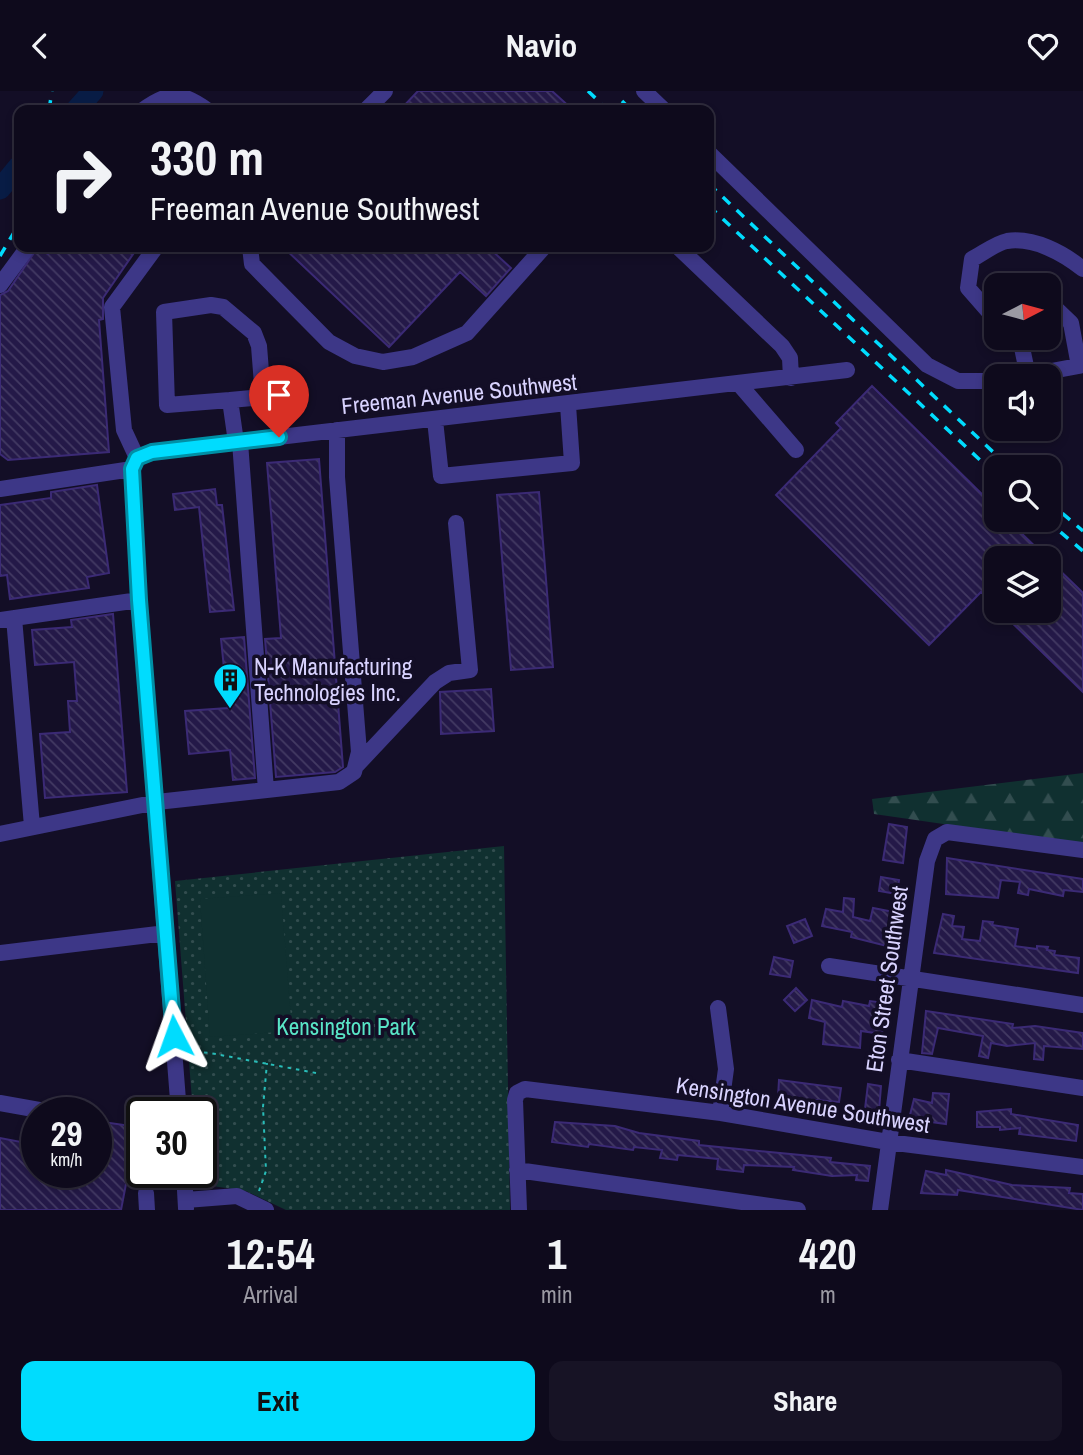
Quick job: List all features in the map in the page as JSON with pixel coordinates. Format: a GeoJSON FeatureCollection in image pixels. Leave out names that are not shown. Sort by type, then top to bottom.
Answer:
{"type":"FeatureCollection","features":[{"type":"Feature","properties":{"kind":"street"},"geometry":{"type":"LineString","coordinates":[[371,105],[385,91]]}},
{"type":"Feature","properties":{"kind":"street"},"geometry":{"type":"LineString","coordinates":[[644,91],[659,105]]}},
{"type":"Feature","properties":{"kind":"street"},"geometry":{"type":"LineString","coordinates":[[149,105],[174,92],[186,95],[199,105]]}},
{"type":"Feature","properties":{"kind":"street"},"geometry":{"type":"LineString","coordinates":[[714,158],[927,365],[958,381],[984,381]]}},
{"type":"Feature","properties":{"kind":"street"},"geometry":{"type":"LineString","coordinates":[[984,306],[968,288],[972,259],[1006,241],[1035,244],[1059,251],[1083,269]]}},
{"type":"Feature","properties":{"kind":"street"},"geometry":{"type":"LineString","coordinates":[[0,285],[24,252]]}},
{"type":"Feature","properties":{"kind":"street"},"geometry":{"type":"LineString","coordinates":[[152,252],[112,307],[124,430],[135,463],[139,600],[157,802],[178,1097]]}},
{"type":"Feature","properties":{"kind":"street"},"geometry":{"type":"LineString","coordinates":[[251,252],[252,264],[329,342],[355,356],[383,362],[412,358],[467,333],[540,252]]}},
{"type":"Feature","properties":{"kind":"street"},"geometry":{"type":"LineString","coordinates":[[683,252],[782,346],[790,358],[791,378]]}},
{"type":"Feature","properties":{"kind":"street"},"geometry":{"type":"LineString","coordinates":[[211,305],[223,307],[254,333],[259,346],[263,397],[230,400],[167,405],[164,312],[211,305]]}},
{"type":"Feature","properties":{"kind":"street"},"geometry":{"type":"LineString","coordinates":[[1061,313],[1071,323],[1081,365],[1061,369]]}},
{"type":"Feature","properties":{"kind":"street","name":"Freeman Avenue Southwest"},"geometry":{"type":"LineString","coordinates":[[0,489],[135,463],[152,452],[847,370]]}},
{"type":"Feature","properties":{"kind":"street"},"geometry":{"type":"LineString","coordinates":[[739,384],[796,450]]}},
{"type":"Feature","properties":{"kind":"street"},"geometry":{"type":"LineString","coordinates":[[230,400],[238,442],[266,790]]}},
{"type":"Feature","properties":{"kind":"street"},"geometry":{"type":"LineString","coordinates":[[435,420],[441,476],[572,463],[568,405]]}},
{"type":"Feature","properties":{"kind":"street"},"geometry":{"type":"LineString","coordinates":[[337,430],[337,477],[357,765]]}},
{"type":"Feature","properties":{"kind":"street"},"geometry":{"type":"LineString","coordinates":[[0,834],[157,802],[339,782],[349,777],[357,765],[435,682],[449,673],[470,670],[456,523]]}},
{"type":"Feature","properties":{"kind":"street"},"geometry":{"type":"LineString","coordinates":[[32,827],[7,619],[139,600]]}},
{"type":"Feature","properties":{"kind":"street","name":"Eton Street Southwest"},"geometry":{"type":"LineString","coordinates":[[880,1210],[927,861],[935,839],[947,831],[1083,850]]}},
{"type":"Feature","properties":{"kind":"street"},"geometry":{"type":"LineString","coordinates":[[0,953],[166,933]]}},
{"type":"Feature","properties":{"kind":"street"},"geometry":{"type":"LineString","coordinates":[[829,967],[1083,1005]]}},
{"type":"Feature","properties":{"kind":"street"},"geometry":{"type":"LineString","coordinates":[[718,1008],[726,1069],[719,1113]]}},
{"type":"Feature","properties":{"kind":"street"},"geometry":{"type":"LineString","coordinates":[[899,1060],[1083,1088]]}},
{"type":"Feature","properties":{"kind":"street","name":"Kensington Avenue Southwest"},"geometry":{"type":"LineString","coordinates":[[517,1170],[517,1093],[524,1089],[719,1113],[888,1142],[1083,1167]]}},
{"type":"Feature","properties":{"kind":"street"},"geometry":{"type":"LineString","coordinates":[[0,1103],[21,1107]]}},
{"type":"Feature","properties":{"kind":"street"},"geometry":{"type":"LineString","coordinates":[[519,1210],[517,1170],[798,1210]]}},
{"type":"Feature","properties":{"kind":"street"},"geometry":{"type":"LineString","coordinates":[[146,1193],[147,1210]]}},
{"type":"Feature","properties":{"kind":"street"},"geometry":{"type":"LineString","coordinates":[[186,1205],[237,1196],[265,1210]]}},
{"type":"Feature","properties":{"kind":"path"},"geometry":{"type":"LineString","coordinates":[[183,1052],[267,1062],[316,1073]]}},
{"type":"Feature","properties":{"kind":"path"},"geometry":{"type":"LineString","coordinates":[[259,1191],[266,1171],[264,1090],[267,1062]]}},
{"type":"Feature","properties":{"kind":"path"},"geometry":{"type":"LineString","coordinates":[[258,1089],[264,1090]]}},
{"type":"Feature","properties":{"kind":"green space"},"geometry":{"type":"Polygon","coordinates":[[[1083,773],[1083,844],[874,814],[872,799],[1083,773]]]}},
{"type":"Feature","properties":{"kind":"green space","name":"Kensington Park"},"geometry":{"type":"Polygon","coordinates":[[[504,846],[510,1210],[286,1210],[246,1191],[217,1187],[217,1097],[192,1097],[175,881],[504,846]]]}},
{"type":"Feature","properties":{"kind":"green space"},"geometry":{"type":"Polygon","coordinates":[[[281,893],[292,1031],[210,1037],[200,899],[281,893]]]}},
{"type":"Feature","properties":{"kind":"building"},"geometry":{"type":"Polygon","coordinates":[[[418,91],[552,91],[567,105],[405,105],[418,91]]]}},
{"type":"Feature","properties":{"kind":"building"},"geometry":{"type":"Polygon","coordinates":[[[35,252],[135,252],[103,298],[103,319],[99,320],[109,452],[8,460],[0,454],[0,295],[8,291],[35,252]]]}},
{"type":"Feature","properties":{"kind":"building"},"geometry":{"type":"Polygon","coordinates":[[[288,252],[493,252],[511,268],[486,296],[460,272],[389,347],[288,252]]]}},
{"type":"Feature","properties":{"kind":"building"},"geometry":{"type":"Polygon","coordinates":[[[872,386],[984,496],[984,532],[1020,532],[1035,546],[984,546],[984,595],[981,592],[929,645],[776,495],[841,428],[836,423],[872,386]]]}},
{"type":"Feature","properties":{"kind":"building"},"geometry":{"type":"Polygon","coordinates":[[[319,459],[343,767],[335,772],[276,777],[265,639],[281,638],[267,463],[319,459]]]}},
{"type":"Feature","properties":{"kind":"building"},"geometry":{"type":"Polygon","coordinates":[[[97,485],[109,573],[87,577],[89,588],[10,599],[7,575],[0,576],[0,505],[51,498],[51,492],[97,485]]]}},
{"type":"Feature","properties":{"kind":"building"},"geometry":{"type":"Polygon","coordinates":[[[215,489],[217,505],[222,505],[234,610],[210,612],[199,507],[175,510],[173,494],[215,489]]]}},
{"type":"Feature","properties":{"kind":"building"},"geometry":{"type":"Polygon","coordinates":[[[539,492],[553,667],[511,670],[497,495],[539,492]]]}},
{"type":"Feature","properties":{"kind":"building"},"geometry":{"type":"Polygon","coordinates":[[[1061,572],[1083,593],[1083,692],[1012,623],[1061,623],[1061,572]]]}},
{"type":"Feature","properties":{"kind":"building"},"geometry":{"type":"Polygon","coordinates":[[[113,614],[127,792],[45,798],[40,734],[70,732],[68,701],[77,701],[74,662],[35,665],[32,630],[72,627],[71,620],[113,614]]]}},
{"type":"Feature","properties":{"kind":"building","name":"N-K Manufacturing Technologies Inc."},"geometry":{"type":"Polygon","coordinates":[[[244,637],[255,778],[233,780],[230,750],[189,754],[185,711],[228,708],[221,639],[244,637]]]}},
{"type":"Feature","properties":{"kind":"building"},"geometry":{"type":"Polygon","coordinates":[[[491,689],[494,731],[441,734],[440,692],[491,689]]]}},
{"type":"Feature","properties":{"kind":"building"},"geometry":{"type":"Polygon","coordinates":[[[889,824],[907,827],[903,863],[883,860],[889,824]]]}},
{"type":"Feature","properties":{"kind":"building"},"geometry":{"type":"Polygon","coordinates":[[[947,858],[1083,879],[1083,892],[1064,890],[1063,896],[1029,889],[1028,895],[1018,893],[1020,882],[1001,880],[998,898],[946,894],[947,858]]]}},
{"type":"Feature","properties":{"kind":"building"},"geometry":{"type":"Polygon","coordinates":[[[881,877],[899,880],[897,894],[879,891],[881,877]]]}},
{"type":"Feature","properties":{"kind":"building"},"geometry":{"type":"Polygon","coordinates":[[[844,898],[854,899],[853,917],[870,921],[873,908],[899,913],[895,948],[851,937],[852,932],[822,926],[826,909],[843,912],[844,898]]]}},
{"type":"Feature","properties":{"kind":"building"},"geometry":{"type":"Polygon","coordinates":[[[943,914],[954,916],[952,926],[964,927],[962,939],[980,941],[983,921],[1018,929],[1015,946],[1037,949],[1037,946],[1048,947],[1047,950],[1055,951],[1054,955],[1079,958],[1078,973],[934,953],[943,914]]]}},
{"type":"Feature","properties":{"kind":"building"},"geometry":{"type":"Polygon","coordinates":[[[805,919],[812,936],[794,943],[787,926],[805,919]]]}},
{"type":"Feature","properties":{"kind":"building"},"geometry":{"type":"Polygon","coordinates":[[[774,957],[793,961],[790,977],[770,974],[774,957]]]}},
{"type":"Feature","properties":{"kind":"building"},"geometry":{"type":"Polygon","coordinates":[[[796,988],[807,1000],[795,1011],[784,1000],[796,988]]]}},
{"type":"Feature","properties":{"kind":"building"},"geometry":{"type":"Polygon","coordinates":[[[812,1000],[842,1007],[843,1001],[869,1006],[870,1001],[886,1003],[882,1034],[861,1031],[860,1048],[823,1044],[825,1022],[809,1018],[812,1000]]]}},
{"type":"Feature","properties":{"kind":"building"},"geometry":{"type":"Polygon","coordinates":[[[926,1011],[1013,1024],[1012,1028],[1035,1026],[1083,1033],[1083,1049],[1044,1046],[1043,1060],[1034,1059],[1035,1043],[1007,1046],[991,1043],[988,1058],[979,1056],[983,1036],[938,1028],[932,1054],[922,1053],[926,1011]]]}},
{"type":"Feature","properties":{"kind":"building"},"geometry":{"type":"Polygon","coordinates":[[[779,1080],[841,1088],[839,1102],[816,1100],[816,1104],[802,1103],[802,1099],[778,1097],[779,1080]]]}},
{"type":"Feature","properties":{"kind":"building"},"geometry":{"type":"Polygon","coordinates":[[[868,1084],[881,1086],[879,1111],[865,1109],[868,1084]]]}},
{"type":"Feature","properties":{"kind":"building"},"geometry":{"type":"Polygon","coordinates":[[[933,1093],[949,1094],[946,1124],[909,1119],[914,1099],[932,1103],[933,1093]]]}},
{"type":"Feature","properties":{"kind":"building"},"geometry":{"type":"Polygon","coordinates":[[[1011,1109],[1011,1114],[1078,1125],[1076,1141],[1019,1134],[1020,1128],[1000,1130],[1000,1127],[977,1127],[977,1112],[1011,1109]]]}},
{"type":"Feature","properties":{"kind":"building"},"geometry":{"type":"Polygon","coordinates":[[[555,1122],[615,1126],[639,1133],[699,1141],[699,1145],[831,1158],[830,1162],[870,1166],[868,1181],[856,1180],[857,1175],[832,1176],[793,1170],[794,1167],[744,1165],[743,1172],[717,1169],[718,1159],[678,1155],[677,1160],[660,1158],[662,1150],[634,1147],[633,1150],[589,1144],[588,1147],[552,1142],[555,1122]]]}},
{"type":"Feature","properties":{"kind":"building"},"geometry":{"type":"Polygon","coordinates":[[[112,1123],[126,1125],[126,1184],[121,1210],[0,1210],[0,1138],[21,1142],[21,1188],[112,1188],[112,1123]]]}},
{"type":"Feature","properties":{"kind":"building"},"geometry":{"type":"Polygon","coordinates":[[[946,1170],[1012,1185],[1070,1188],[1069,1193],[1083,1194],[1083,1210],[958,1190],[957,1195],[921,1193],[926,1171],[946,1175],[946,1170]]]}},
{"type":"Feature","properties":{"kind":"waterway"},"geometry":{"type":"LineString","coordinates":[[80,105],[93,91]]}},
{"type":"Feature","properties":{"kind":"waterway"},"geometry":{"type":"LineString","coordinates":[[0,189],[14,172]]}},
{"type":"Feature","properties":{"kind":"railway"},"geometry":{"type":"LineString","coordinates":[[50,105],[52,91]]}},
{"type":"Feature","properties":{"kind":"railway"},"geometry":{"type":"LineString","coordinates":[[588,91],[603,105]]}},
{"type":"Feature","properties":{"kind":"railway"},"geometry":{"type":"LineString","coordinates":[[622,101],[626,105]]}},
{"type":"Feature","properties":{"kind":"railway"},"geometry":{"type":"LineString","coordinates":[[714,189],[996,455]]}},
{"type":"Feature","properties":{"kind":"railway"},"geometry":{"type":"LineString","coordinates":[[714,211],[984,464]]}},
{"type":"Feature","properties":{"kind":"railway"},"geometry":{"type":"LineString","coordinates":[[0,256],[14,232]]}},
{"type":"Feature","properties":{"kind":"railway"},"geometry":{"type":"LineString","coordinates":[[1061,512],[1083,531]]}},
{"type":"Feature","properties":{"kind":"railway"},"geometry":{"type":"LineString","coordinates":[[1060,532],[1083,551]]}},
{"type":"Feature","properties":{"kind":"place","name":"N-K Manufacturing Technologies Inc."},"geometry":{"type":"Point","coordinates":[230,710]}},
{"type":"Feature","properties":{"kind":"route"},"geometry":{"type":"LineString","coordinates":[[174,1036],[139,600],[132,469],[137,458],[152,452],[279,437]]}}]}
